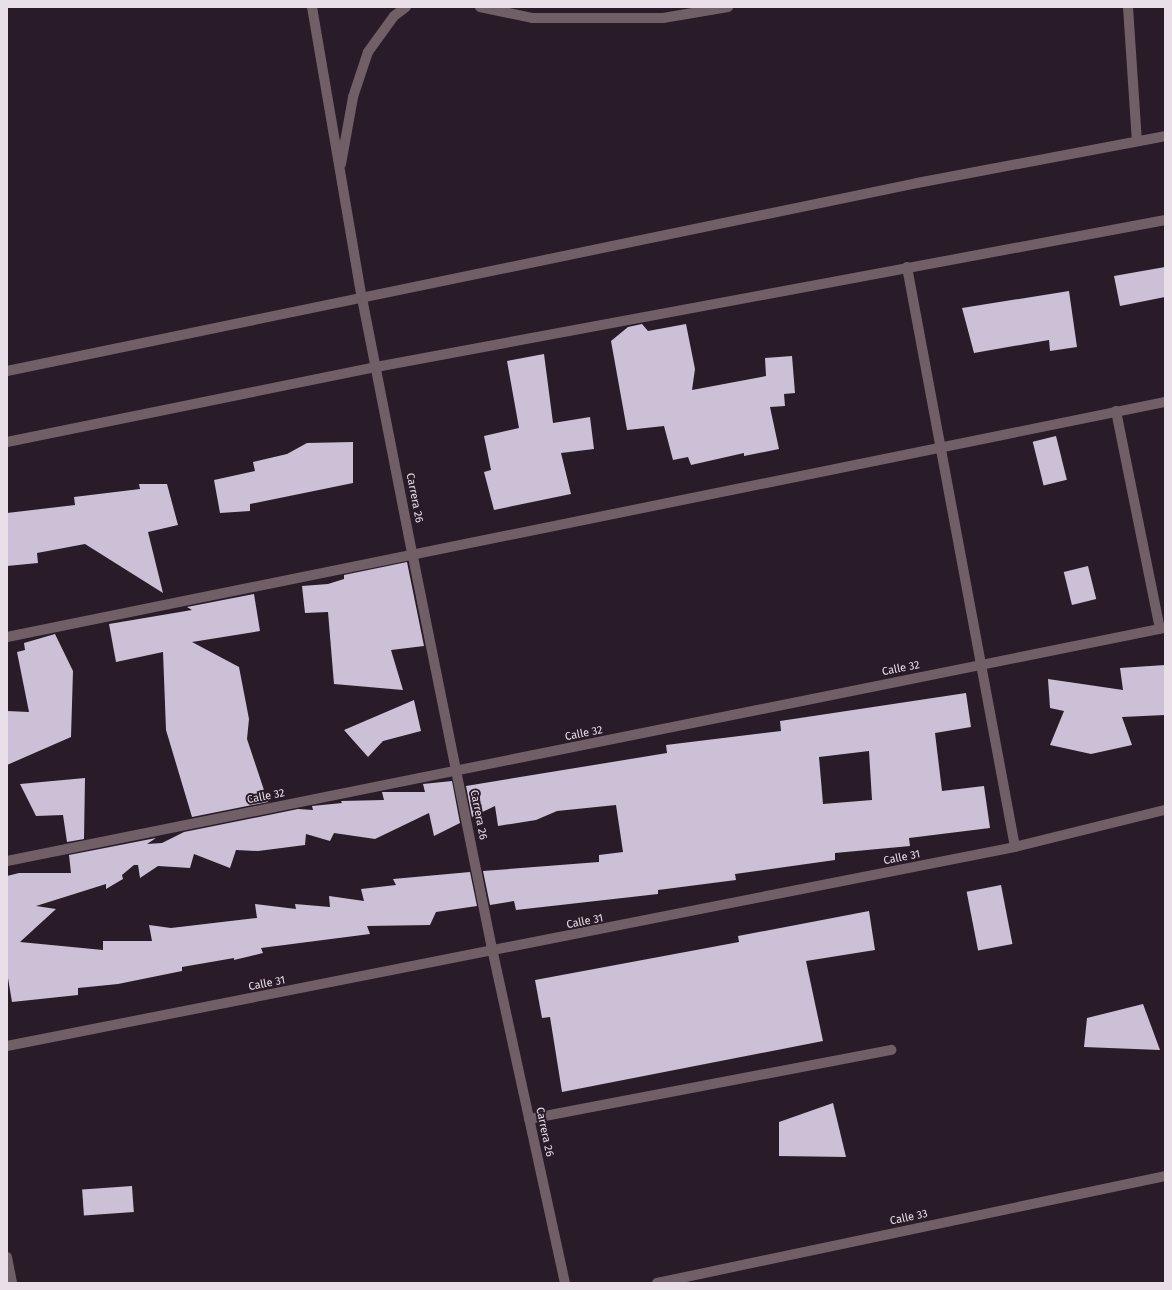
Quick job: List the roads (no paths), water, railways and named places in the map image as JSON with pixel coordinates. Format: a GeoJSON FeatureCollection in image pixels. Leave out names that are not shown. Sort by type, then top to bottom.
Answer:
{"type":"FeatureCollection","features":[{"type":"Feature","properties":{"kind":"street","name":"Carrera 26"},"geometry":{"type":"LineString","coordinates":[[312,7],[339,172],[362,298],[412,552],[493,953],[565,1283]]}},
{"type":"Feature","properties":{"kind":"street"},"geometry":{"type":"LineString","coordinates":[[339,172],[353,96],[368,52],[394,16],[406,7]]}},
{"type":"Feature","properties":{"kind":"street"},"geometry":{"type":"LineString","coordinates":[[480,7],[532,18],[663,18],[728,7]]}},
{"type":"Feature","properties":{"kind":"street"},"geometry":{"type":"LineString","coordinates":[[1128,7],[1137,141]]}},
{"type":"Feature","properties":{"kind":"street"},"geometry":{"type":"LineString","coordinates":[[7,371],[917,183],[1165,136]]}},
{"type":"Feature","properties":{"kind":"street"},"geometry":{"type":"LineString","coordinates":[[7,442],[376,366],[1165,220]]}},
{"type":"Feature","properties":{"kind":"street"},"geometry":{"type":"LineString","coordinates":[[907,267],[983,665],[1015,847]]}},
{"type":"Feature","properties":{"kind":"street"},"geometry":{"type":"LineString","coordinates":[[7,637],[412,552],[1165,402]]}},
{"type":"Feature","properties":{"kind":"street"},"geometry":{"type":"LineString","coordinates":[[1116,411],[1163,629]]}},
{"type":"Feature","properties":{"kind":"street","name":"Calle 32"},"geometry":{"type":"LineString","coordinates":[[7,861],[457,772],[1163,629]]}},
{"type":"Feature","properties":{"kind":"street","name":"Calle 31"},"geometry":{"type":"LineString","coordinates":[[7,1046],[493,953],[1015,847],[1165,810]]}},
{"type":"Feature","properties":{"kind":"street"},"geometry":{"type":"LineString","coordinates":[[529,1119],[891,1050]]}},
{"type":"Feature","properties":{"kind":"street","name":"Calle 33"},"geometry":{"type":"LineString","coordinates":[[657,1283],[1165,1176]]}},
{"type":"Feature","properties":{"kind":"street"},"geometry":{"type":"LineString","coordinates":[[7,1257],[12,1283]]}}]}
